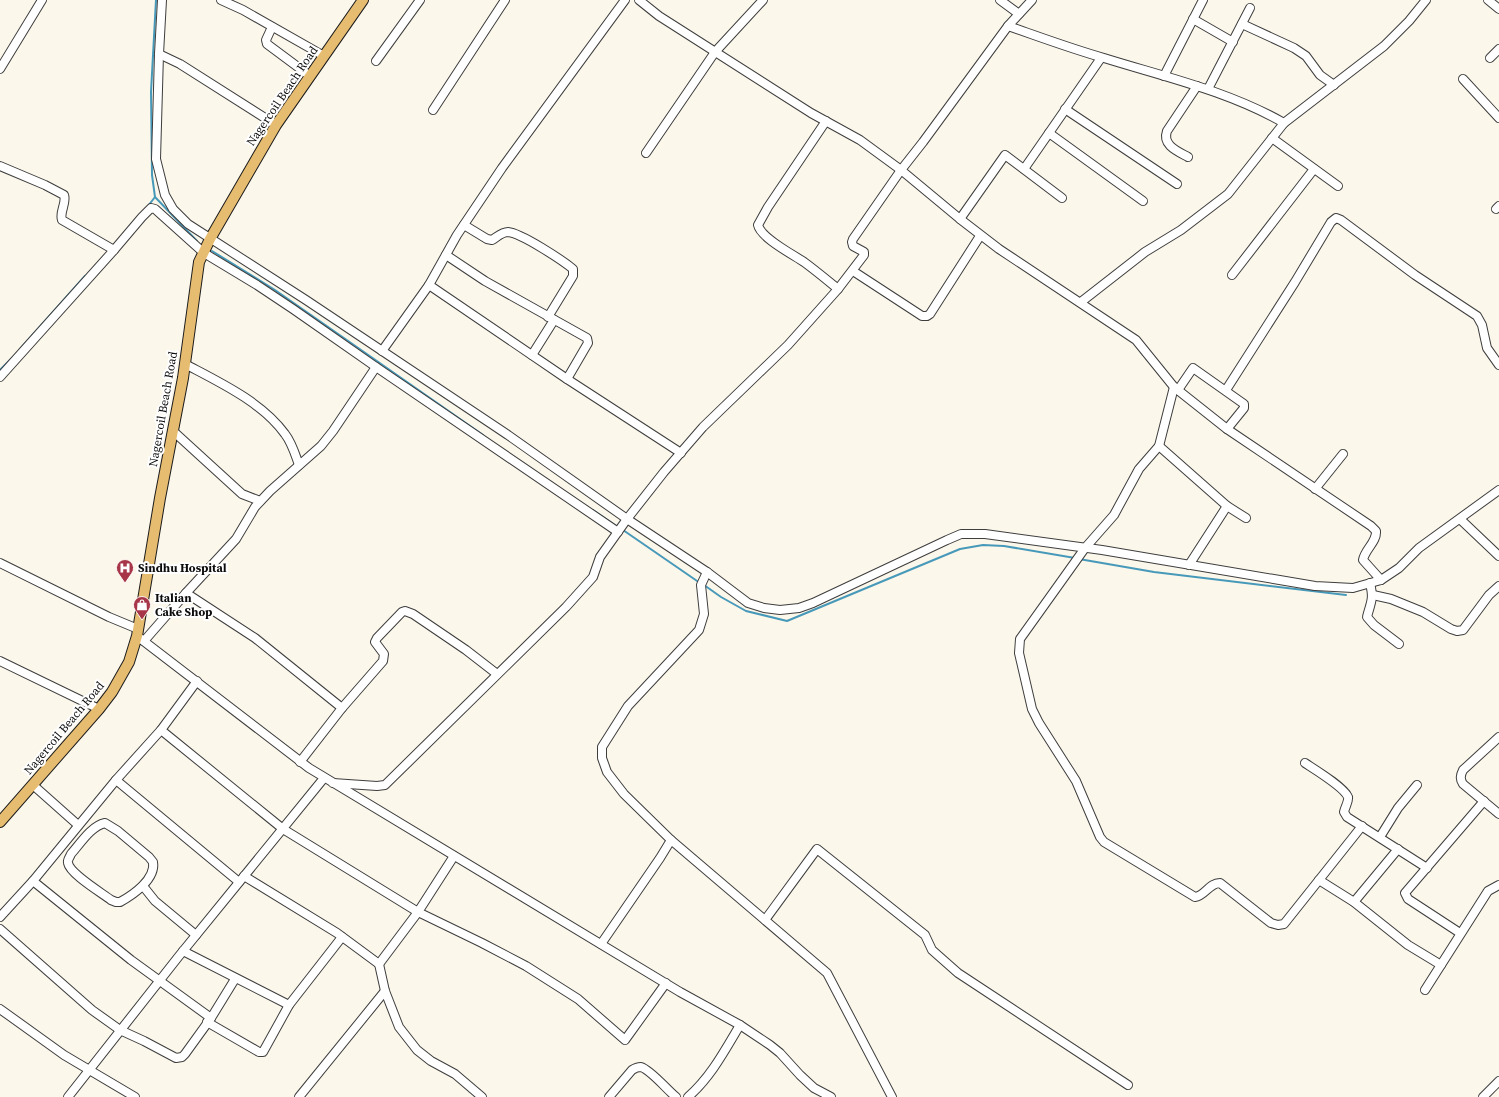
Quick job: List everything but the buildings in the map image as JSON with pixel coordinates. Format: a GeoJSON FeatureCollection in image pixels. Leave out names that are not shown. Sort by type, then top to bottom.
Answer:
{"type":"FeatureCollection","features":[{"type":"Feature","properties":{"kind":"main road","name":"Nagercoil Beach Road"},"geometry":{"type":"LineString","coordinates":[[0,822],[99,709],[112,692],[129,662],[140,635],[185,364],[199,262],[210,239],[276,125],[363,0]]}},
{"type":"Feature","properties":{"kind":"street"},"geometry":{"type":"LineString","coordinates":[[0,69],[42,0]]}},
{"type":"Feature","properties":{"kind":"street"},"geometry":{"type":"LineString","coordinates":[[162,0],[156,152],[163,190],[173,209],[188,224],[508,435],[626,521],[707,572],[748,603],[764,608],[780,610],[799,608],[813,603],[961,534],[986,534],[1085,548],[1315,586],[1353,588],[1381,580],[1399,568],[1419,548],[1499,490]]}},
{"type":"Feature","properties":{"kind":"street"},"geometry":{"type":"LineString","coordinates":[[221,0],[243,10],[324,56]]}},
{"type":"Feature","properties":{"kind":"street"},"geometry":{"type":"LineString","coordinates":[[376,61],[420,0]]}},
{"type":"Feature","properties":{"kind":"street"},"geometry":{"type":"LineString","coordinates":[[433,110],[505,0]]}},
{"type":"Feature","properties":{"kind":"street"},"geometry":{"type":"LineString","coordinates":[[382,351],[429,285],[464,225],[502,168],[625,0]]}},
{"type":"Feature","properties":{"kind":"street"},"geometry":{"type":"LineString","coordinates":[[638,0],[659,16],[715,52],[826,121],[860,140],[901,170],[980,236],[1136,340],[1176,389],[1228,429],[1371,526],[1376,531],[1377,535],[1365,553],[1363,560],[1381,580]]}},
{"type":"Feature","properties":{"kind":"street"},"geometry":{"type":"LineString","coordinates":[[646,153],[715,52],[763,0]]}},
{"type":"Feature","properties":{"kind":"street"},"geometry":{"type":"LineString","coordinates":[[1000,0],[1019,14]]}},
{"type":"Feature","properties":{"kind":"street"},"geometry":{"type":"LineString","coordinates":[[333,782],[377,786],[385,785],[566,607],[593,577],[600,557],[626,521],[703,427],[788,345],[853,270],[864,255],[864,252],[853,246],[852,241],[901,170],[1008,26],[1032,0]]}},
{"type":"Feature","properties":{"kind":"street"},"geometry":{"type":"LineString","coordinates":[[1164,76],[1203,0]]}},
{"type":"Feature","properties":{"kind":"street"},"geometry":{"type":"LineString","coordinates":[[1081,302],[1145,252],[1182,230],[1228,194],[1284,123],[1384,46],[1409,21],[1426,0]]}},
{"type":"Feature","properties":{"kind":"street"},"geometry":{"type":"LineString","coordinates":[[1488,0],[1499,9]]}},
{"type":"Feature","properties":{"kind":"street"},"geometry":{"type":"LineString","coordinates":[[1208,89],[1250,8]]}},
{"type":"Feature","properties":{"kind":"street"},"geometry":{"type":"LineString","coordinates":[[1193,19],[1233,42]]}},
{"type":"Feature","properties":{"kind":"street"},"geometry":{"type":"LineString","coordinates":[[1242,24],[1300,52],[1310,60],[1320,75],[1334,85]]}},
{"type":"Feature","properties":{"kind":"street"},"geometry":{"type":"LineString","coordinates":[[1008,26],[1101,58],[1208,89],[1262,110],[1284,123]]}},
{"type":"Feature","properties":{"kind":"street"},"geometry":{"type":"LineString","coordinates":[[272,27],[266,40],[267,44],[310,76]]}},
{"type":"Feature","properties":{"kind":"street"},"geometry":{"type":"LineString","coordinates":[[1490,58],[1499,49]]}},
{"type":"Feature","properties":{"kind":"street"},"geometry":{"type":"LineString","coordinates":[[159,54],[180,64],[276,125]]}},
{"type":"Feature","properties":{"kind":"street"},"geometry":{"type":"LineString","coordinates":[[1024,169],[1101,58]]}},
{"type":"Feature","properties":{"kind":"street"},"geometry":{"type":"LineString","coordinates":[[1463,79],[1499,118]]}},
{"type":"Feature","properties":{"kind":"street"},"geometry":{"type":"LineString","coordinates":[[1188,158],[1170,146],[1166,142],[1165,138],[1167,131],[1197,86]]}},
{"type":"Feature","properties":{"kind":"street"},"geometry":{"type":"LineString","coordinates":[[1066,109],[1176,184]]}},
{"type":"Feature","properties":{"kind":"street"},"geometry":{"type":"LineString","coordinates":[[826,121],[768,207],[758,225],[760,230],[768,238],[804,262],[838,289]]}},
{"type":"Feature","properties":{"kind":"street"},"geometry":{"type":"LineString","coordinates":[[1049,134],[1143,201]]}},
{"type":"Feature","properties":{"kind":"street"},"geometry":{"type":"LineString","coordinates":[[1272,138],[1338,186]]}},
{"type":"Feature","properties":{"kind":"street"},"geometry":{"type":"LineString","coordinates":[[960,219],[1005,155],[1062,198]]}},
{"type":"Feature","properties":{"kind":"street"},"geometry":{"type":"LineString","coordinates":[[0,166],[46,185],[64,195],[65,200],[61,217],[62,220],[111,249]]}},
{"type":"Feature","properties":{"kind":"street"},"geometry":{"type":"LineString","coordinates":[[1232,275],[1314,169]]}},
{"type":"Feature","properties":{"kind":"street"},"geometry":{"type":"LineString","coordinates":[[0,377],[111,249],[151,208],[155,208],[204,253],[287,305],[376,368],[618,532]]}},
{"type":"Feature","properties":{"kind":"street"},"geometry":{"type":"LineString","coordinates":[[1226,390],[1295,282],[1331,222],[1336,218],[1341,220],[1415,275],[1478,316],[1482,325],[1487,348],[1499,365]]}},
{"type":"Feature","properties":{"kind":"street"},"geometry":{"type":"LineString","coordinates":[[464,225],[487,239],[492,240],[503,233],[508,232],[514,234],[535,244],[572,269],[574,272],[532,355]]}},
{"type":"Feature","properties":{"kind":"street"},"geometry":{"type":"LineString","coordinates":[[853,270],[922,316],[927,316],[930,314],[980,236]]}},
{"type":"Feature","properties":{"kind":"street"},"geometry":{"type":"LineString","coordinates":[[446,255],[485,281],[589,340],[567,379]]}},
{"type":"Feature","properties":{"kind":"street"},"geometry":{"type":"LineString","coordinates":[[429,285],[567,379],[681,453]]}},
{"type":"Feature","properties":{"kind":"street"},"geometry":{"type":"LineString","coordinates":[[185,364],[232,389],[263,412],[285,434],[300,465]]}},
{"type":"Feature","properties":{"kind":"street"},"geometry":{"type":"LineString","coordinates":[[140,635],[186,593],[236,539],[249,514],[260,501],[321,446],[376,368]]}},
{"type":"Feature","properties":{"kind":"street"},"geometry":{"type":"LineString","coordinates":[[1228,429],[1245,406],[1244,404],[1193,368],[1176,389],[1159,446],[1139,469],[1114,514],[1077,558],[1020,639],[1018,649],[1032,709],[1039,723],[1076,781],[1102,840],[1195,897],[1213,884],[1222,884],[1275,925],[1284,924],[1362,826]]}},
{"type":"Feature","properties":{"kind":"street"},"geometry":{"type":"LineString","coordinates":[[173,431],[242,494],[260,501]]}},
{"type":"Feature","properties":{"kind":"street"},"geometry":{"type":"LineString","coordinates":[[1159,446],[1227,506],[1246,518]]}},
{"type":"Feature","properties":{"kind":"street"},"geometry":{"type":"LineString","coordinates":[[1315,489],[1343,454]]}},
{"type":"Feature","properties":{"kind":"street"},"geometry":{"type":"LineString","coordinates":[[1189,565],[1227,506]]}},
{"type":"Feature","properties":{"kind":"street"},"geometry":{"type":"LineString","coordinates":[[1460,519],[1499,556]]}},
{"type":"Feature","properties":{"kind":"street"},"geometry":{"type":"LineString","coordinates":[[0,563],[109,617],[140,635],[196,681],[300,762],[324,778],[666,983],[740,1025],[780,1052],[800,1075],[814,1088],[831,1097]]}},
{"type":"Feature","properties":{"kind":"street"},"geometry":{"type":"LineString","coordinates":[[707,572],[702,582],[704,614],[699,630],[628,706],[602,747],[602,758],[607,772],[624,794],[671,840],[827,973],[892,1097]]}},
{"type":"Feature","properties":{"kind":"street"},"geometry":{"type":"LineString","coordinates":[[1370,583],[1373,595],[1372,604],[1367,617],[1374,625],[1399,644]]}},
{"type":"Feature","properties":{"kind":"street"},"geometry":{"type":"LineString","coordinates":[[1373,595],[1391,599],[1423,612],[1451,629],[1460,631],[1463,630],[1489,595],[1499,586]]}},
{"type":"Feature","properties":{"kind":"street"},"geometry":{"type":"LineString","coordinates":[[186,593],[255,638],[342,708]]}},
{"type":"Feature","properties":{"kind":"street"},"geometry":{"type":"LineString","coordinates":[[300,762],[342,708],[383,661],[384,654],[375,642],[398,614],[405,611],[413,614],[466,650],[497,674]]}},
{"type":"Feature","properties":{"kind":"street"},"geometry":{"type":"LineString","coordinates":[[0,661],[99,709]]}},
{"type":"Feature","properties":{"kind":"street"},"geometry":{"type":"LineString","coordinates":[[0,917],[33,881],[80,822],[161,730],[196,681]]}},
{"type":"Feature","properties":{"kind":"street"},"geometry":{"type":"LineString","coordinates":[[161,730],[282,829],[418,912],[526,966],[578,999],[625,1040],[666,983]]}},
{"type":"Feature","properties":{"kind":"street"},"geometry":{"type":"LineString","coordinates":[[1499,737],[1463,770],[1460,776],[1463,784],[1499,814]]}},
{"type":"Feature","properties":{"kind":"street"},"geometry":{"type":"LineString","coordinates":[[1305,764],[1332,781],[1348,796],[1345,814],[1427,868]]}},
{"type":"Feature","properties":{"kind":"street"},"geometry":{"type":"LineString","coordinates":[[68,1097],[183,951],[324,778]]}},
{"type":"Feature","properties":{"kind":"street"},"geometry":{"type":"LineString","coordinates":[[116,780],[242,879],[342,937],[379,964],[385,991],[400,1027],[417,1050],[431,1061],[455,1074],[482,1097]]}},
{"type":"Feature","properties":{"kind":"street"},"geometry":{"type":"LineString","coordinates":[[33,785],[80,822],[94,828]]}},
{"type":"Feature","properties":{"kind":"street"},"geometry":{"type":"LineString","coordinates":[[1380,837],[1398,808],[1417,785]]}},
{"type":"Feature","properties":{"kind":"street"},"geometry":{"type":"LineString","coordinates":[[1460,933],[1405,895],[1484,801]]}},
{"type":"Feature","properties":{"kind":"street"},"geometry":{"type":"LineString","coordinates":[[105,823],[110,825],[153,862],[154,866],[152,873],[143,886],[126,899],[116,902],[75,873],[70,867],[68,859],[94,828],[99,824],[105,823]]}},
{"type":"Feature","properties":{"kind":"street"},"geometry":{"type":"LineString","coordinates":[[601,944],[671,840]]}},
{"type":"Feature","properties":{"kind":"street"},"geometry":{"type":"LineString","coordinates":[[765,920],[817,849],[925,935],[932,950],[958,973],[1128,1085]]}},
{"type":"Feature","properties":{"kind":"street"},"geometry":{"type":"LineString","coordinates":[[1354,902],[1398,849]]}},
{"type":"Feature","properties":{"kind":"street"},"geometry":{"type":"LineString","coordinates":[[379,964],[418,912],[454,856]]}},
{"type":"Feature","properties":{"kind":"street"},"geometry":{"type":"LineString","coordinates":[[1319,880],[1354,902],[1408,945],[1441,964]]}},
{"type":"Feature","properties":{"kind":"street"},"geometry":{"type":"LineString","coordinates":[[33,881],[209,1020],[259,1052],[263,1052],[289,1005],[342,937]]}},
{"type":"Feature","properties":{"kind":"street"},"geometry":{"type":"LineString","coordinates":[[1426,990],[1460,933],[1488,891],[1499,885]]}},
{"type":"Feature","properties":{"kind":"street"},"geometry":{"type":"LineString","coordinates":[[143,886],[155,901],[196,935]]}},
{"type":"Feature","properties":{"kind":"street"},"geometry":{"type":"LineString","coordinates":[[0,929],[92,1010],[120,1030],[179,1058],[185,1054],[235,979]]}},
{"type":"Feature","properties":{"kind":"street"},"geometry":{"type":"LineString","coordinates":[[183,951],[235,979],[289,1005]]}},
{"type":"Feature","properties":{"kind":"street"},"geometry":{"type":"LineString","coordinates":[[299,1097],[385,991]]}},
{"type":"Feature","properties":{"kind":"street"},"geometry":{"type":"LineString","coordinates":[[0,1009],[64,1055],[135,1097]]}},
{"type":"Feature","properties":{"kind":"street"},"geometry":{"type":"LineString","coordinates":[[688,1097],[704,1081],[740,1025]]}},
{"type":"Feature","properties":{"kind":"street"},"geometry":{"type":"LineString","coordinates":[[609,1097],[632,1070],[636,1067],[641,1067],[648,1071],[676,1097]]}},
{"type":"Feature","properties":{"kind":"street"},"geometry":{"type":"LineString","coordinates":[[1483,1097],[1499,1081]]}},
{"type":"Feature","properties":{"kind":"waterway"},"geometry":{"type":"LineString","coordinates":[[156,0],[151,92],[152,175],[155,197],[197,241]]}},
{"type":"Feature","properties":{"kind":"waterway"},"geometry":{"type":"LineString","coordinates":[[148,206],[155,197]]}},
{"type":"Feature","properties":{"kind":"waterway"},"geometry":{"type":"LineString","coordinates":[[212,251],[275,290],[483,435]]}},
{"type":"Feature","properties":{"kind":"waterway"},"geometry":{"type":"LineString","coordinates":[[20,349],[85,276]]}},
{"type":"Feature","properties":{"kind":"waterway"},"geometry":{"type":"LineString","coordinates":[[0,370],[15,355]]}},
{"type":"Feature","properties":{"kind":"waterway"},"geometry":{"type":"LineString","coordinates":[[593,510],[619,528]]}},
{"type":"Feature","properties":{"kind":"waterway"},"geometry":{"type":"LineString","coordinates":[[623,530],[700,583]]}},
{"type":"Feature","properties":{"kind":"waterway"},"geometry":{"type":"LineString","coordinates":[[704,585],[721,597],[746,611],[787,621],[960,549],[983,545],[1004,546],[1075,558]]}},
{"type":"Feature","properties":{"kind":"waterway"},"geometry":{"type":"LineString","coordinates":[[1079,559],[1154,572],[1346,595]]}},
{"type":"Feature","properties":{"kind":"place","name":"Sindhu Hospital"},"geometry":{"type":"Point","coordinates":[125,583]}},
{"type":"Feature","properties":{"kind":"place","name":"Italian Cake Shop"},"geometry":{"type":"Point","coordinates":[142,620]}}]}
